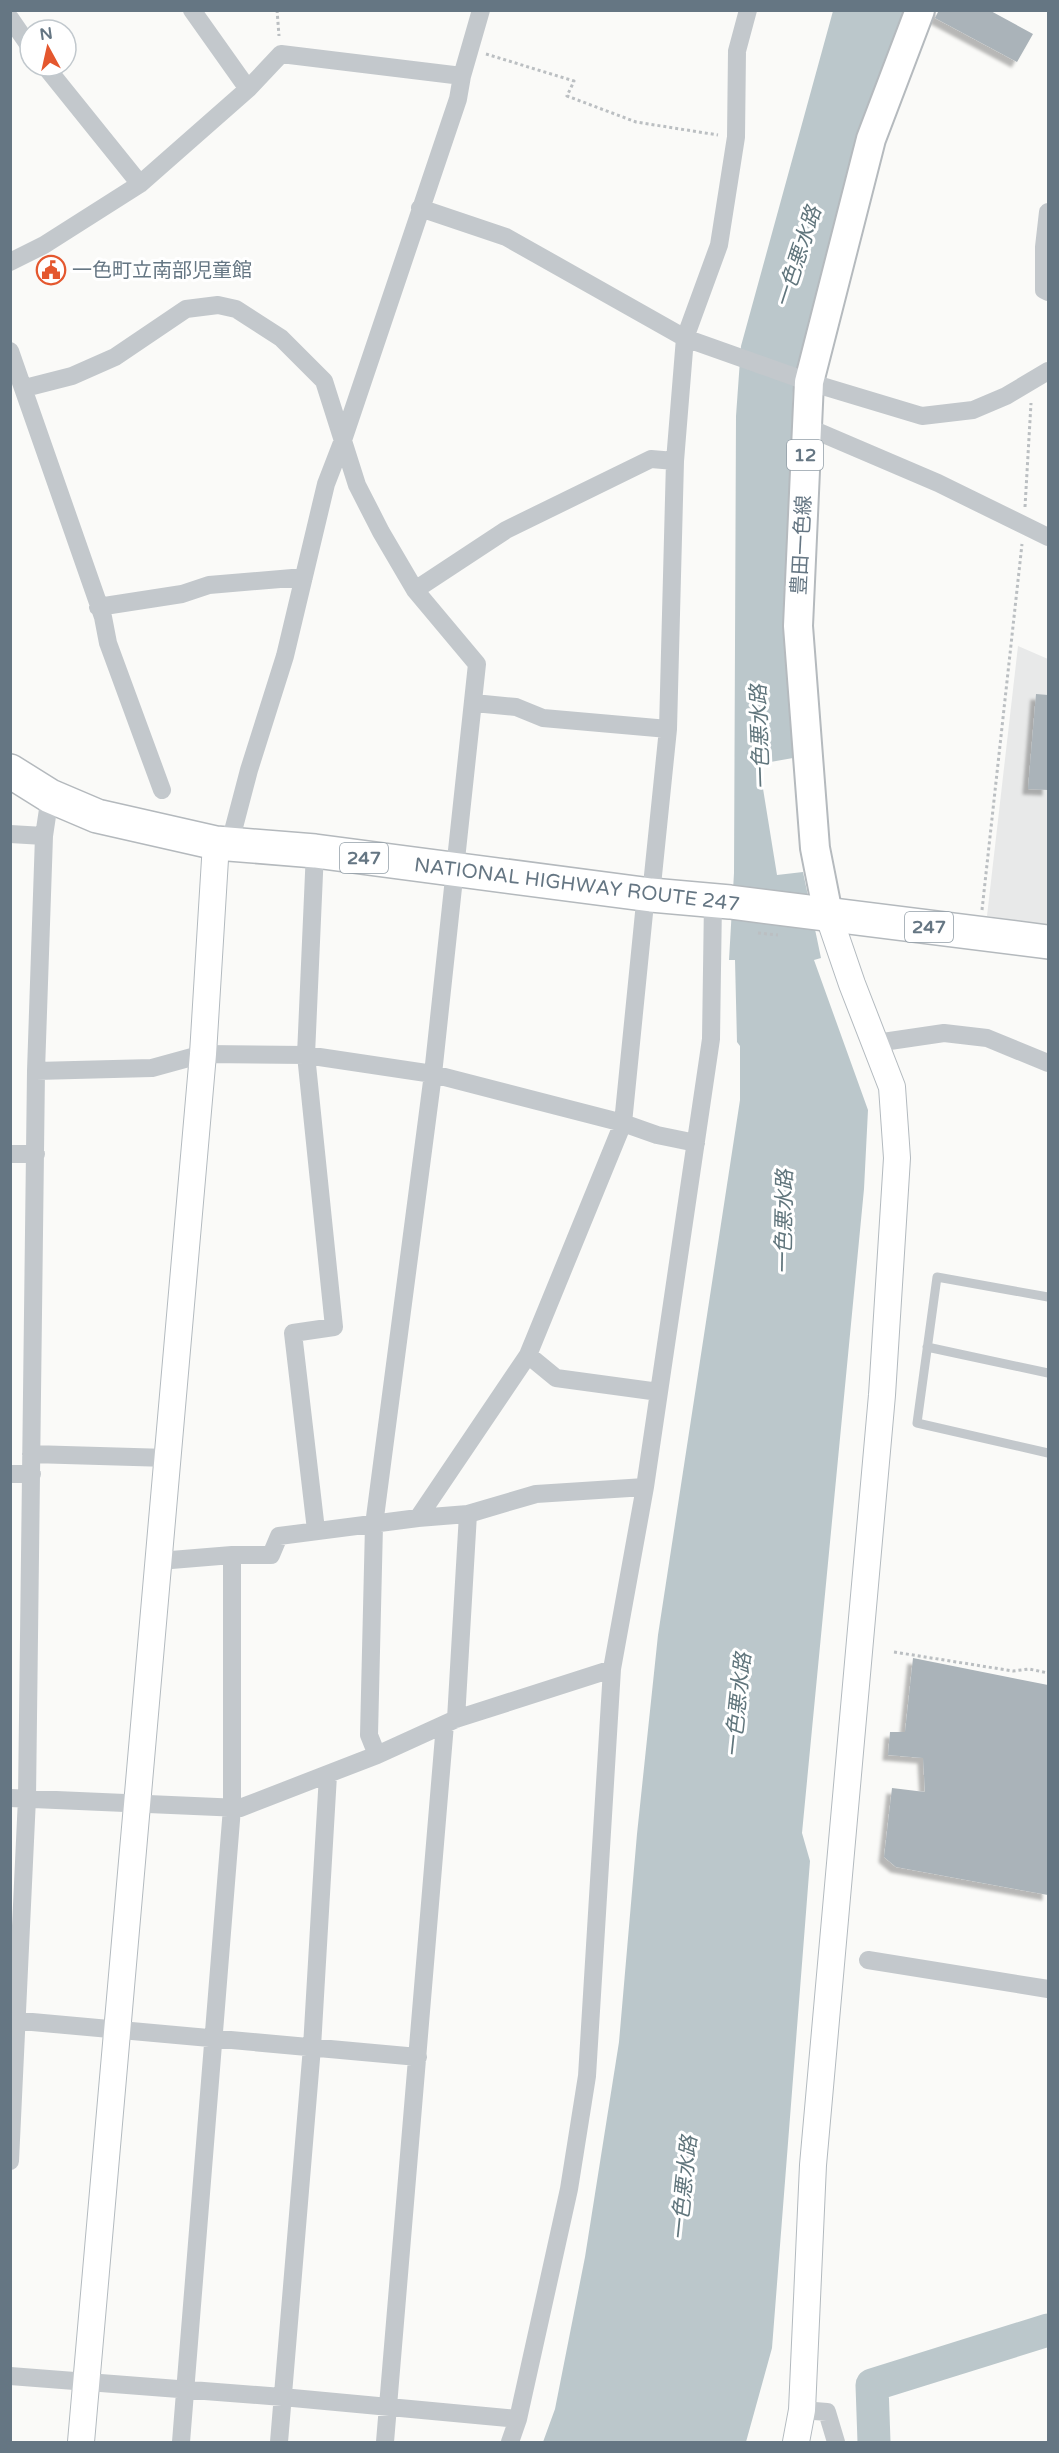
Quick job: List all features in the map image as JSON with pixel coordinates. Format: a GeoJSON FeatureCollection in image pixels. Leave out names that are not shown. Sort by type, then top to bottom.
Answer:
{"type":"FeatureCollection","features":[{"type":"Feature","properties":{"kind":"highway","name":"NATIONAL HIGHWAY ROUTE 247"},"geometry":{"type":"LineString","coordinates":[[10,771],[50,796],[97,816],[216,843],[315,851],[651,895],[722,901],[1048,942]]}},
{"type":"Feature","properties":{"kind":"main road","name":"豊田一色線"},"geometry":{"type":"LineString","coordinates":[[819,913],[798,626],[807,427],[803,379],[871,139],[920,10]]}},
{"type":"Feature","properties":{"kind":"street"},"geometry":{"type":"LineString","coordinates":[[192,10],[248,89]]}},
{"type":"Feature","properties":{"kind":"street"},"geometry":{"type":"LineString","coordinates":[[81,2442],[203,1054],[216,843],[233,831],[249,770],[285,656],[326,484],[343,440],[458,99],[462,76],[481,10]]}},
{"type":"Feature","properties":{"kind":"street"},"geometry":{"type":"LineString","coordinates":[[418,1518],[528,1355],[623,1123],[645,903],[651,895],[668,729],[675,461],[685,338],[719,245],[736,137],[737,51],[748,10]]}},
{"type":"Feature","properties":{"kind":"street"},"geometry":{"type":"LineString","coordinates":[[10,262],[44,245],[140,184],[248,89],[281,54],[462,76]]}},
{"type":"Feature","properties":{"kind":"street"},"geometry":{"type":"LineString","coordinates":[[55,78],[140,184]]}},
{"type":"Feature","properties":{"kind":"street"},"geometry":{"type":"LineString","coordinates":[[420,208],[506,237],[685,338],[722,353],[922,416],[973,410],[1006,396],[1041,376]]}},
{"type":"Feature","properties":{"kind":"street"},"geometry":{"type":"LineString","coordinates":[[1048,212],[1044,247],[1044,290],[1048,292]]}},
{"type":"Feature","properties":{"kind":"street"},"geometry":{"type":"LineString","coordinates":[[25,388],[72,376],[115,357],[186,309],[218,304],[236,309],[281,338],[324,381],[357,485],[381,532],[415,590],[477,664],[457,870],[433,1074],[374,1525],[369,1735],[377,1755]]}},
{"type":"Feature","properties":{"kind":"street"},"geometry":{"type":"LineString","coordinates":[[10,351],[25,388],[98,608],[103,617],[108,643],[162,789]]}},
{"type":"Feature","properties":{"kind":"street"},"geometry":{"type":"LineString","coordinates":[[807,427],[938,483],[1048,537]]}},
{"type":"Feature","properties":{"kind":"street"},"geometry":{"type":"LineString","coordinates":[[415,590],[506,530],[651,459],[675,461]]}},
{"type":"Feature","properties":{"kind":"street"},"geometry":{"type":"LineString","coordinates":[[98,608],[182,594],[209,585],[304,577]]}},
{"type":"Feature","properties":{"kind":"street"},"geometry":{"type":"LineString","coordinates":[[474,703],[516,707],[543,718],[668,729]]}},
{"type":"Feature","properties":{"kind":"street"},"geometry":{"type":"LineString","coordinates":[[10,2161],[19,1798],[32,1474],[36,1071],[44,836],[50,796]]}},
{"type":"Feature","properties":{"kind":"street"},"geometry":{"type":"LineString","coordinates":[[10,834],[44,836]]}},
{"type":"Feature","properties":{"kind":"street"},"geometry":{"type":"LineString","coordinates":[[315,851],[306,1055],[334,1327],[292,1333],[316,1530]]}},
{"type":"Feature","properties":{"kind":"street"},"geometry":{"type":"LineString","coordinates":[[510,2442],[518,2419],[569,2189],[587,2076],[612,1669],[645,1487],[711,1039],[722,901]]}},
{"type":"Feature","properties":{"kind":"street"},"geometry":{"type":"LineString","coordinates":[[795,2442],[802,2410],[813,2165],[882,1395],[897,1158],[892,1087],[876,1043],[819,913]]}},
{"type":"Feature","properties":{"kind":"street"},"geometry":{"type":"LineString","coordinates":[[876,1043],[944,1034],[987,1038],[1048,1063]]}},
{"type":"Feature","properties":{"kind":"street"},"geometry":{"type":"LineString","coordinates":[[36,1071],[152,1068],[203,1054],[306,1055],[433,1074],[623,1123],[657,1135],[696,1143]]}},
{"type":"Feature","properties":{"kind":"street"},"geometry":{"type":"LineString","coordinates":[[10,1154],[36,1154]]}},
{"type":"Feature","properties":{"kind":"street"},"geometry":{"type":"LineString","coordinates":[[528,1355],[556,1378],[659,1392]]}},
{"type":"Feature","properties":{"kind":"street"},"geometry":{"type":"LineString","coordinates":[[31,1454],[168,1458]]}},
{"type":"Feature","properties":{"kind":"street"},"geometry":{"type":"LineString","coordinates":[[10,1474],[32,1474]]}},
{"type":"Feature","properties":{"kind":"street"},"geometry":{"type":"LineString","coordinates":[[159,1561],[231,1555],[271,1555],[279,1536],[418,1518],[468,1514],[536,1494],[645,1487]]}},
{"type":"Feature","properties":{"kind":"street"},"geometry":{"type":"LineString","coordinates":[[385,2442],[468,1514]]}},
{"type":"Feature","properties":{"kind":"street"},"geometry":{"type":"LineString","coordinates":[[181,2442],[232,1808],[231,1555]]}},
{"type":"Feature","properties":{"kind":"street"},"geometry":{"type":"LineString","coordinates":[[19,1798],[240,1808],[377,1755],[450,1722],[612,1669]]}},
{"type":"Feature","properties":{"kind":"street"},"geometry":{"type":"LineString","coordinates":[[279,2442],[312,2047],[328,1775]]}},
{"type":"Feature","properties":{"kind":"street"},"geometry":{"type":"LineString","coordinates":[[868,1960],[1048,1989]]}},
{"type":"Feature","properties":{"kind":"street"},"geometry":{"type":"LineString","coordinates":[[14,2021],[418,2057]]}},
{"type":"Feature","properties":{"kind":"street"},"geometry":{"type":"LineString","coordinates":[[10,2376],[282,2397],[518,2419]]}},
{"type":"Feature","properties":{"kind":"street"},"geometry":{"type":"LineString","coordinates":[[802,2410],[827,2412],[836,2442]]}},
{"type":"Feature","properties":{"kind":"lane"},"geometry":{"type":"LineString","coordinates":[[1048,1296],[937,1277],[917,1423],[1048,1453]]}},
{"type":"Feature","properties":{"kind":"lane"},"geometry":{"type":"LineString","coordinates":[[927,1347],[1048,1373]]}},
{"type":"Feature","properties":{"kind":"path"},"geometry":{"type":"LineString","coordinates":[[277,10],[281,54]]}},
{"type":"Feature","properties":{"kind":"path"},"geometry":{"type":"LineString","coordinates":[[470,49],[574,81],[567,96],[636,122],[736,137]]}},
{"type":"Feature","properties":{"kind":"path"},"geometry":{"type":"LineString","coordinates":[[981,920],[1041,376]]}},
{"type":"Feature","properties":{"kind":"path"},"geometry":{"type":"LineString","coordinates":[[894,1652],[1013,1671],[1029,1669],[1048,1673]]}},
{"type":"Feature","properties":{"kind":"shaded area"},"geometry":{"type":"Polygon","coordinates":[[[1018,646],[1048,659],[1048,925],[987,916],[1018,646]]]}},
{"type":"Feature","properties":{"kind":"water","name":"一色悪水路"},"geometry":{"type":"Polygon","coordinates":[[[833,11],[904,11],[855,142],[793,390],[788,530],[793,758],[759,764],[777,875],[803,872],[821,958],[814,960],[868,1110],[864,1189],[802,1833],[810,1861],[772,2348],[746,2442],[543,2442],[555,2409],[585,2257],[619,2042],[637,1834],[658,1635],[740,1100],[740,1046],[737,1042],[735,960],[729,960],[734,873],[736,416],[741,346],[833,11]]]}},
{"type":"Feature","properties":{"kind":"building"},"geometry":{"type":"Polygon","coordinates":[[[939,10],[989,10],[1033,34],[1017,62],[935,18],[939,10]]]}},
{"type":"Feature","properties":{"kind":"building"},"geometry":{"type":"Polygon","coordinates":[[[1036,694],[1048,695],[1048,790],[1028,789],[1036,694]]]}},
{"type":"Feature","properties":{"kind":"building"},"geometry":{"type":"Polygon","coordinates":[[[913,1658],[1048,1685],[1048,1895],[896,1867],[884,1857],[892,1788],[925,1792],[923,1758],[888,1755],[890,1732],[905,1732],[913,1658]]]}},
{"type":"Feature","properties":{"kind":"waterway"},"geometry":{"type":"LineString","coordinates":[[874,2442],[872,2385],[1048,2330]]}},
{"type":"Feature","properties":{"kind":"place","name":"一色町立南部児童館"},"geometry":{"type":"Point","coordinates":[51,270]}}]}
